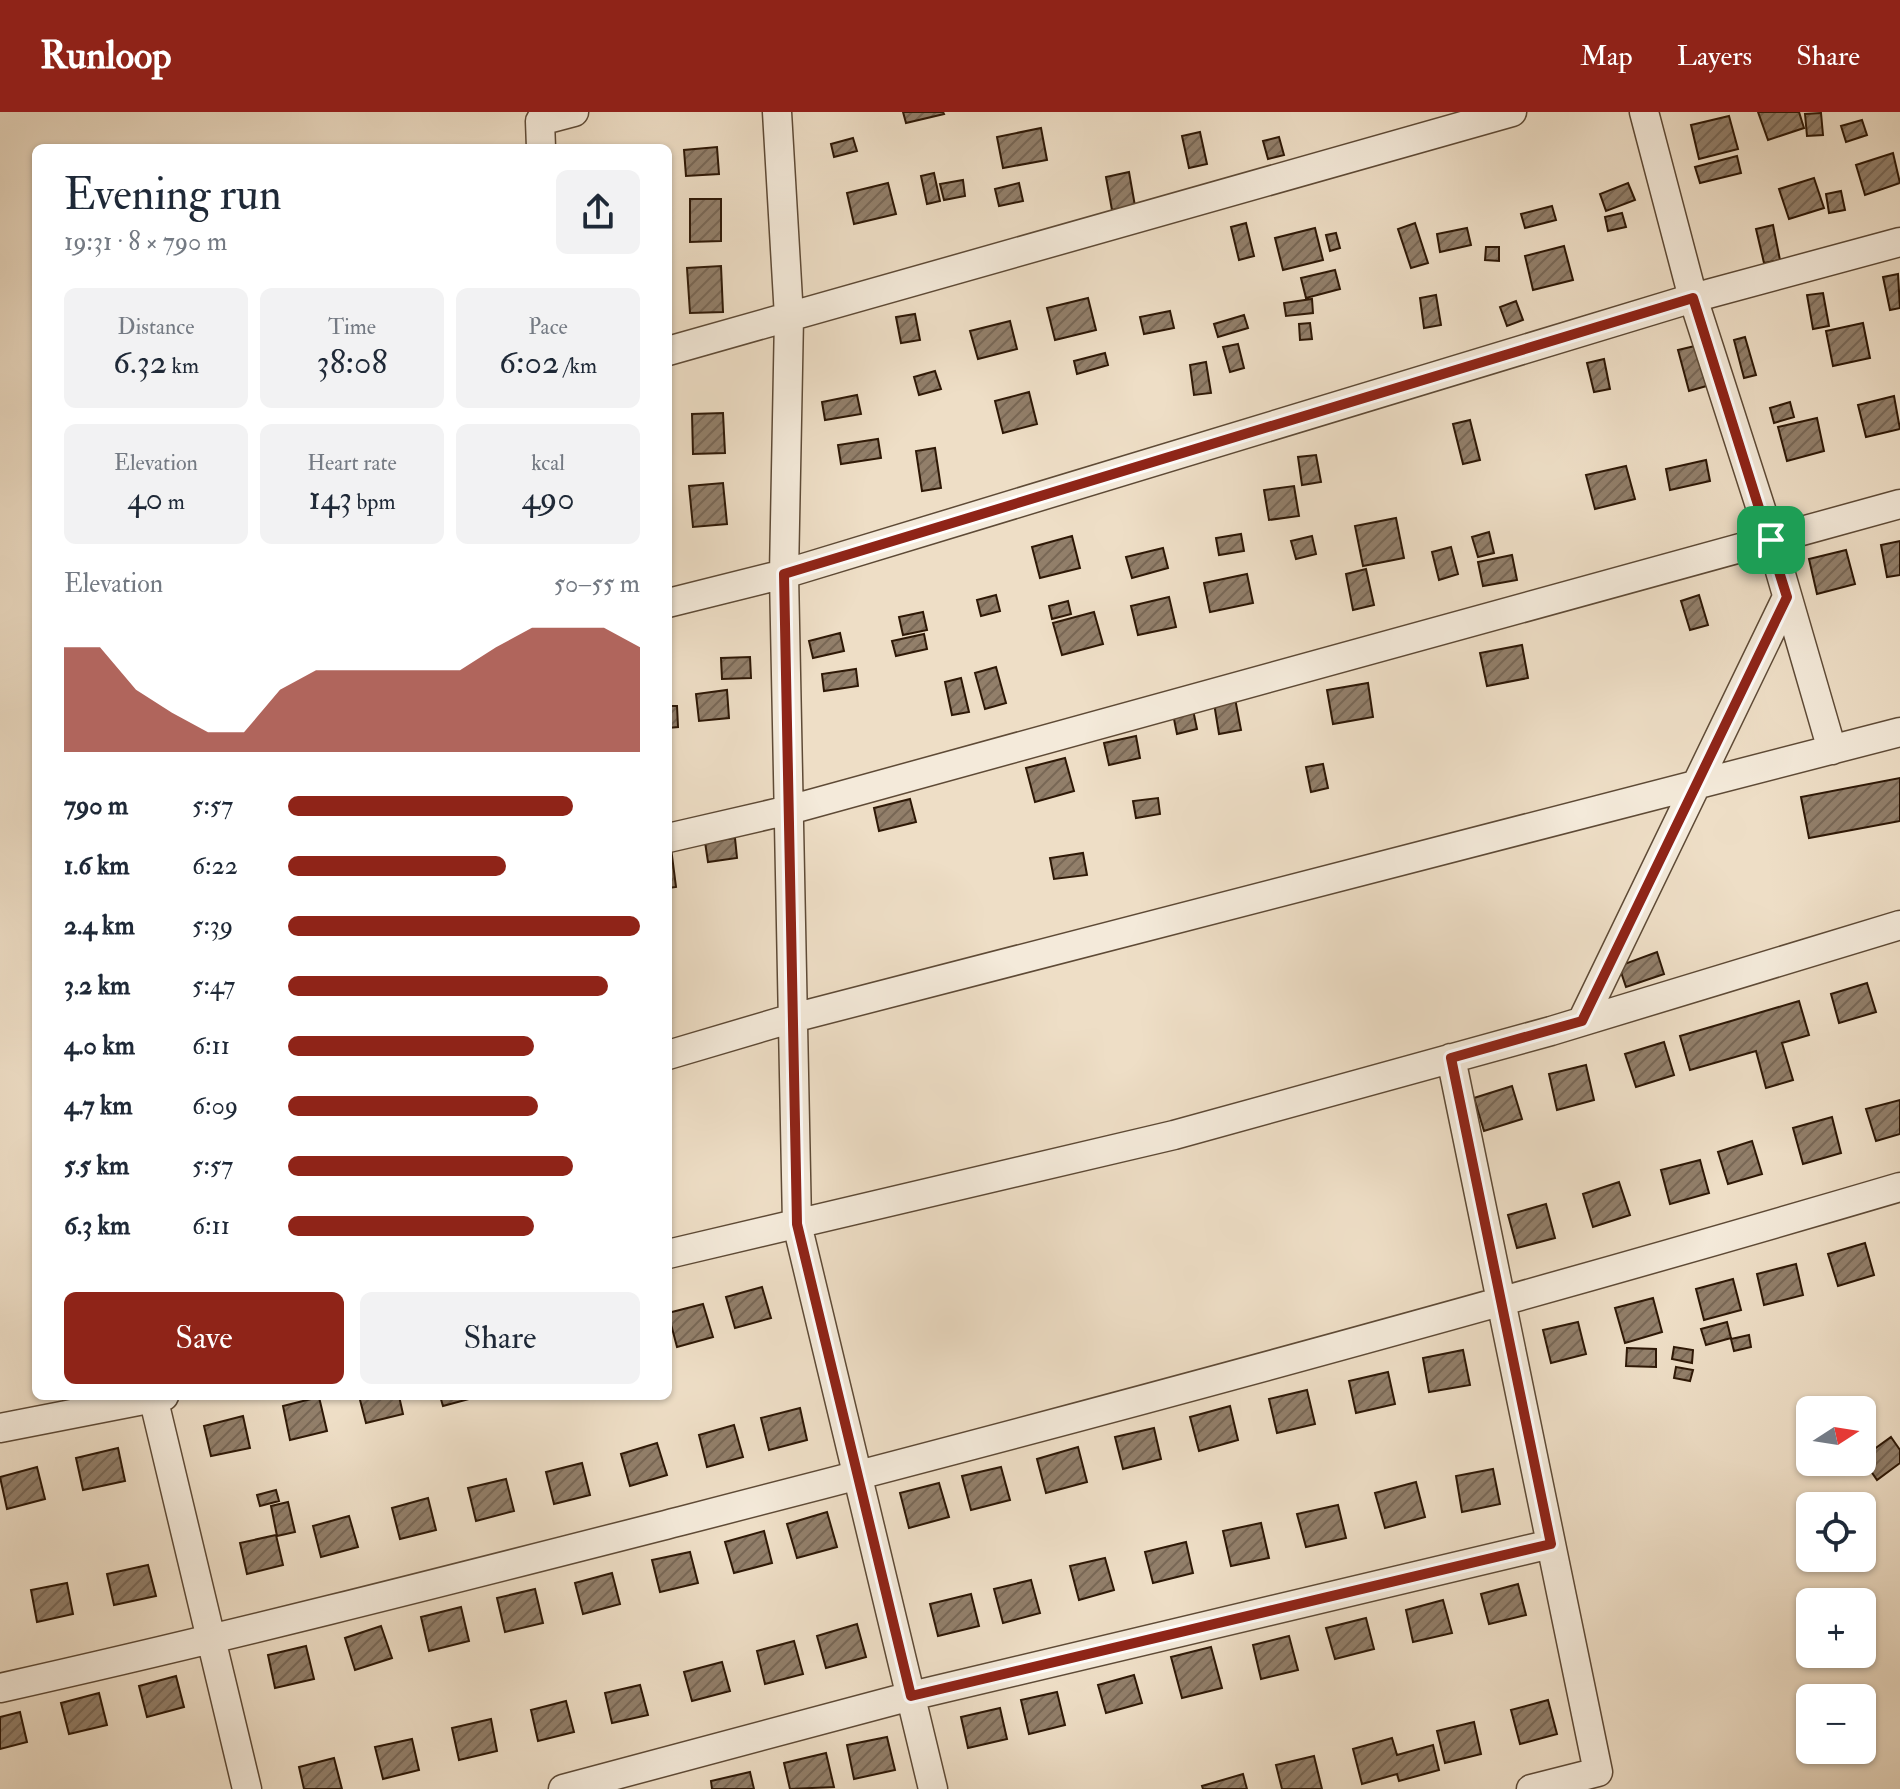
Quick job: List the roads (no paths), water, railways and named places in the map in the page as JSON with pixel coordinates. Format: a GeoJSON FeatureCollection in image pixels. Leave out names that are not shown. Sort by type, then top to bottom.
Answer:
{"type":"FeatureCollection","features":[{"type":"Feature","properties":{"kind":"street"},"geometry":{"type":"LineString","coordinates":[[541,144],[540,121],[574,112]]}},
{"type":"Feature","properties":{"kind":"street"},"geometry":{"type":"LineString","coordinates":[[777,112],[789,317],[784,574],[797,1224],[933,1789]]}},
{"type":"Feature","properties":{"kind":"street"},"geometry":{"type":"LineString","coordinates":[[672,350],[1512,112]]}},
{"type":"Feature","properties":{"kind":"street"},"geometry":{"type":"LineString","coordinates":[[1644,112],[1693,298],[1771,540],[1832,750]]}},
{"type":"Feature","properties":{"kind":"street"},"geometry":{"type":"LineString","coordinates":[[672,602],[784,574],[1693,298],[1900,242]]}},
{"type":"Feature","properties":{"kind":"street"},"geometry":{"type":"LineString","coordinates":[[672,837],[789,810],[1900,504]]}},
{"type":"Feature","properties":{"kind":"street"},"geometry":{"type":"LineString","coordinates":[[1582,1021],[1787,597]]}},
{"type":"Feature","properties":{"kind":"street"},"geometry":{"type":"LineString","coordinates":[[672,1054],[793,1018],[1900,732]]}},
{"type":"Feature","properties":{"kind":"street"},"geometry":{"type":"LineString","coordinates":[[672,1253],[1174,1135],[1582,1021],[1900,925]]}},
{"type":"Feature","properties":{"kind":"street"},"geometry":{"type":"LineString","coordinates":[[1451,1058],[1598,1772],[1531,1789]]}},
{"type":"Feature","properties":{"kind":"street"},"geometry":{"type":"LineString","coordinates":[[0,1688],[211,1641],[857,1476],[1502,1304],[1900,1187]]}},
{"type":"Feature","properties":{"kind":"street"},"geometry":{"type":"LineString","coordinates":[[0,1428],[148,1400]]}},
{"type":"Feature","properties":{"kind":"street"},"geometry":{"type":"LineString","coordinates":[[159,1400],[211,1641],[247,1789]]}},
{"type":"Feature","properties":{"kind":"street"},"geometry":{"type":"LineString","coordinates":[[563,1789],[911,1696],[1551,1544]]}}]}
